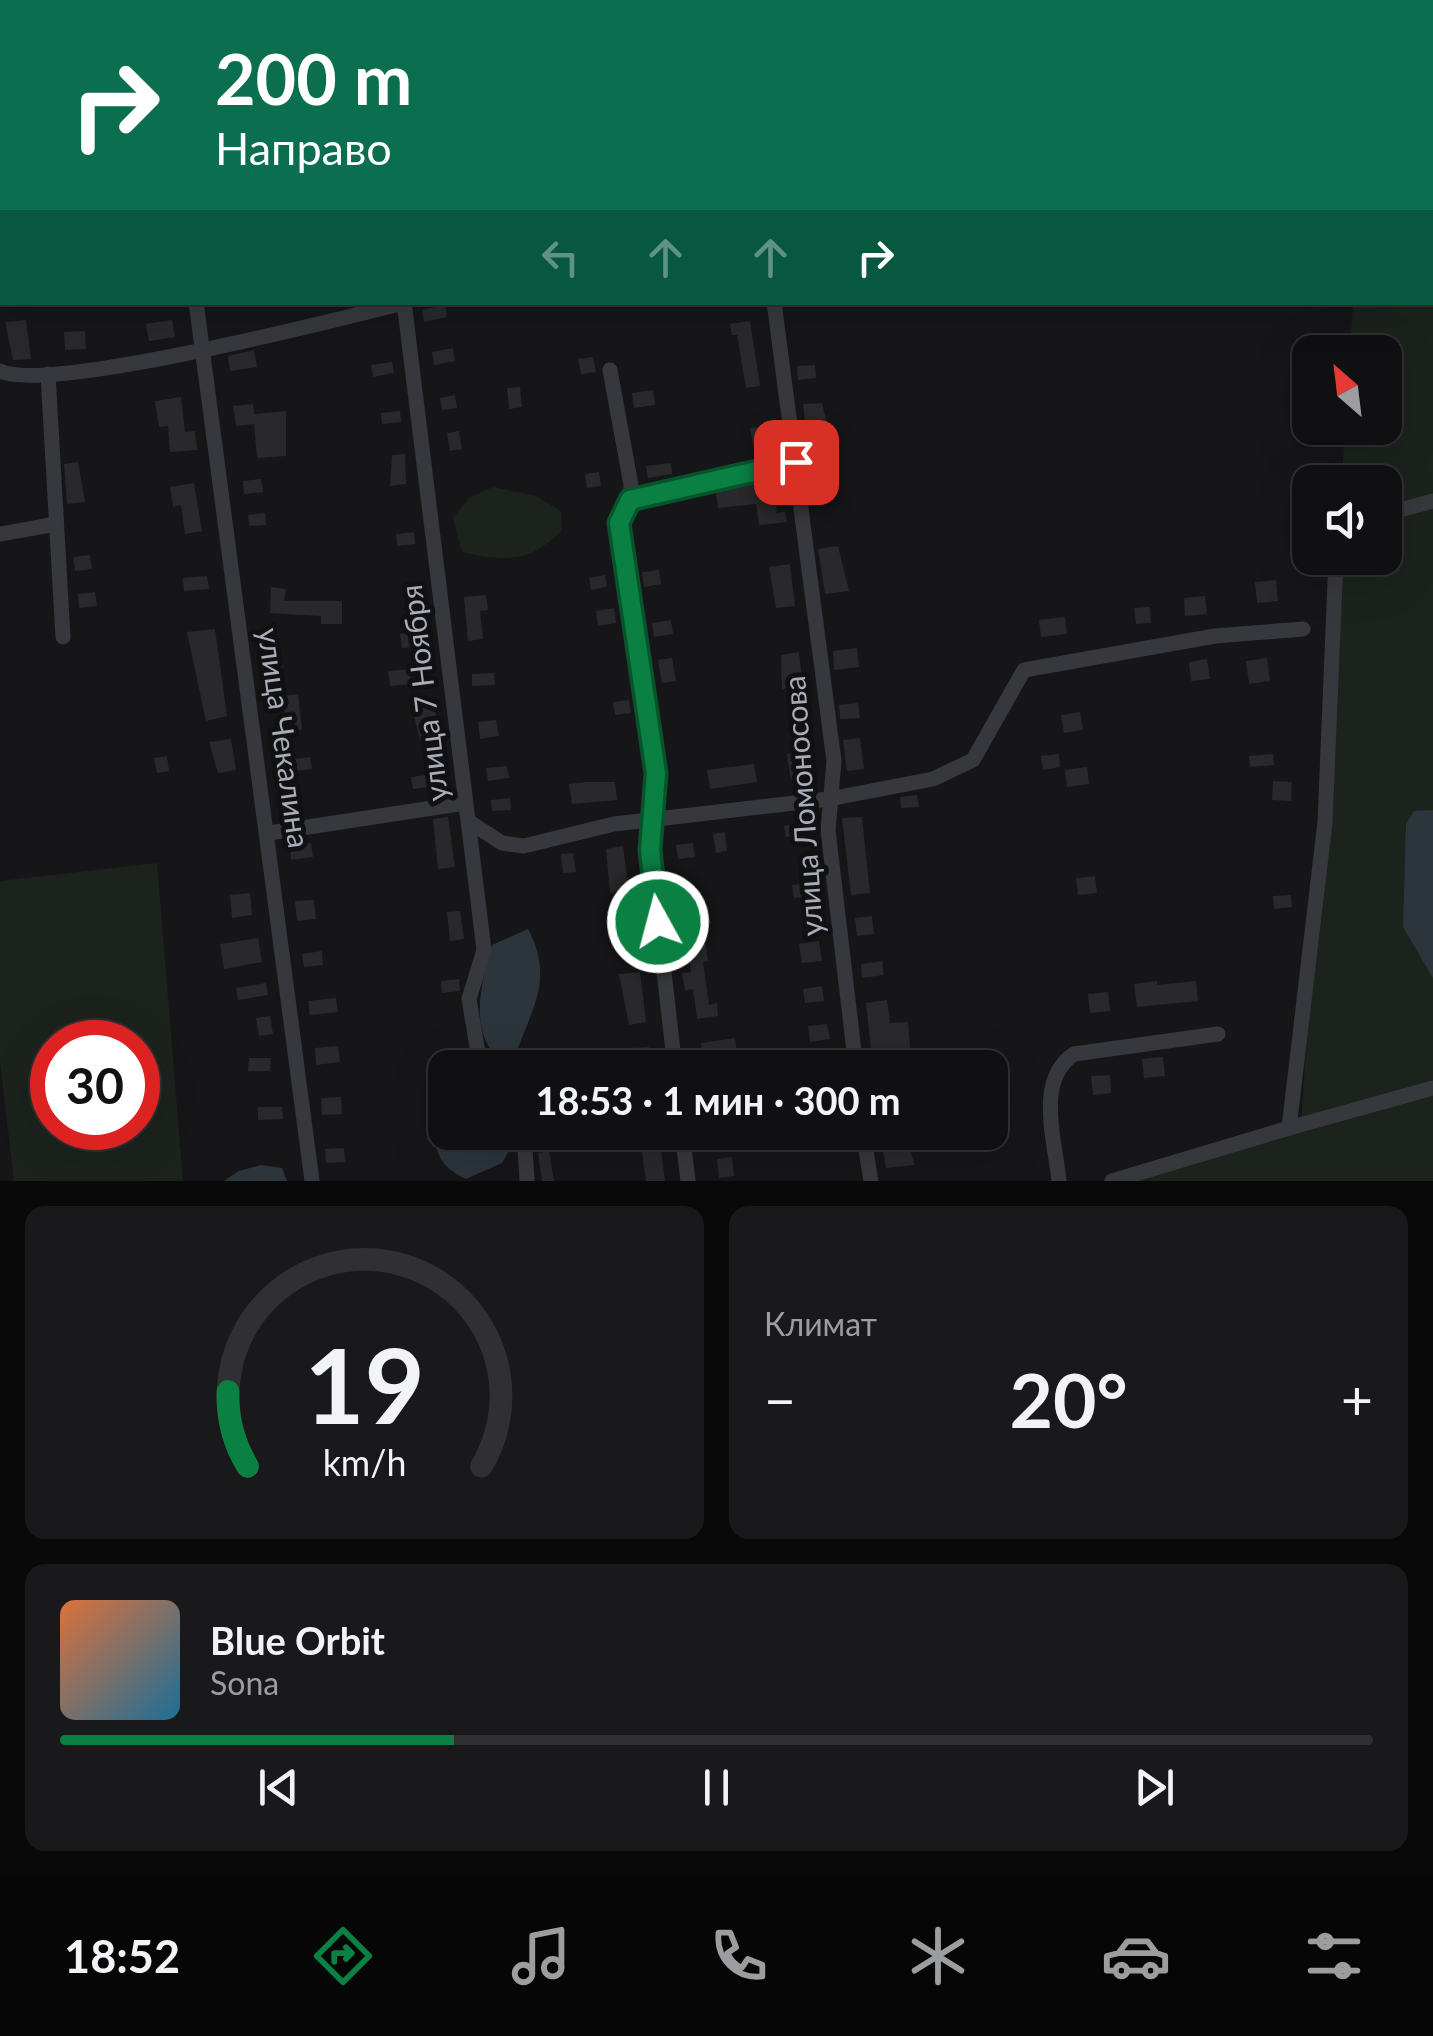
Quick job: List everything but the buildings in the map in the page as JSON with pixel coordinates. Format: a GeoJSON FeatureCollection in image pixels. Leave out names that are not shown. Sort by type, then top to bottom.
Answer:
{"type":"FeatureCollection","features":[{"type":"Feature","properties":{"kind":"street","name":"улица Чекалина"},"geometry":{"type":"LineString","coordinates":[[196,305],[312,1181]]}},
{"type":"Feature","properties":{"kind":"street"},"geometry":{"type":"LineString","coordinates":[[0,371],[48,374],[204,351],[398,305]]}},
{"type":"Feature","properties":{"kind":"street","name":"улица 7 Ноября"},"geometry":{"type":"LineString","coordinates":[[406,305],[484,950],[470,999],[478,1050]]}},
{"type":"Feature","properties":{"kind":"street","name":"улица Ломоносова"},"geometry":{"type":"LineString","coordinates":[[774,305],[834,760],[828,830],[854,1050]]}},
{"type":"Feature","properties":{"kind":"street"},"geometry":{"type":"LineString","coordinates":[[610,370],[630,500],[619,523],[656,773],[650,850],[673,1050]]}},
{"type":"Feature","properties":{"kind":"street"},"geometry":{"type":"LineString","coordinates":[[48,374],[63,637]]}},
{"type":"Feature","properties":{"kind":"street"},"geometry":{"type":"LineString","coordinates":[[630,500],[796,462]]}},
{"type":"Feature","properties":{"kind":"street"},"geometry":{"type":"LineString","coordinates":[[1402,509],[1433,501]]}},
{"type":"Feature","properties":{"kind":"street"},"geometry":{"type":"LineString","coordinates":[[0,534],[56,524]]}},
{"type":"Feature","properties":{"kind":"street"},"geometry":{"type":"LineString","coordinates":[[1288,1128],[1324,822],[1335,575]]}},
{"type":"Feature","properties":{"kind":"street"},"geometry":{"type":"LineString","coordinates":[[468,821],[502,843],[524,846],[614,824],[830,800],[933,779],[974,760],[1024,670],[1215,636],[1303,629]]}},
{"type":"Feature","properties":{"kind":"street"},"geometry":{"type":"LineString","coordinates":[[268,833],[466,803]]}},
{"type":"Feature","properties":{"kind":"street"},"geometry":{"type":"LineString","coordinates":[[1059,1181],[1050,1086],[1058,1064],[1074,1054],[1218,1034]]}},
{"type":"Feature","properties":{"kind":"street"},"geometry":{"type":"LineString","coordinates":[[1112,1181],[1433,1088]]}},
{"type":"Feature","properties":{"kind":"street"},"geometry":{"type":"LineString","coordinates":[[525,1150],[527,1181]]}},
{"type":"Feature","properties":{"kind":"street"},"geometry":{"type":"LineString","coordinates":[[684,1150],[688,1181]]}},
{"type":"Feature","properties":{"kind":"street"},"geometry":{"type":"LineString","coordinates":[[866,1150],[871,1181]]}},
{"type":"Feature","properties":{"kind":"shaded area"},"geometry":{"type":"Polygon","coordinates":[[[1353,305],[1433,305],[1433,1181],[1131,1181],[1301,1127],[1336,575],[1402,575],[1402,465],[1343,465],[1344,445],[1402,445],[1402,335],[1351,335],[1353,305]]]}},
{"type":"Feature","properties":{"kind":"shaded area"},"geometry":{"type":"Polygon","coordinates":[[[493,487],[536,496],[561,511],[562,530],[539,549],[516,557],[462,552],[453,518],[469,498],[493,487]]]}},
{"type":"Feature","properties":{"kind":"shaded area"},"geometry":{"type":"Polygon","coordinates":[[[1433,810],[1433,978],[1403,927],[1406,824],[1414,811],[1433,810]]]}},
{"type":"Feature","properties":{"kind":"shaded area"},"geometry":{"type":"Polygon","coordinates":[[[157,863],[183,1181],[14,1181],[0,1062],[0,881],[157,863]]]}},
{"type":"Feature","properties":{"kind":"shaded area"},"geometry":{"type":"Polygon","coordinates":[[[528,929],[536,947],[538,992],[517,1050],[492,1050],[483,1033],[480,1004],[492,945],[528,929]]]}},
{"type":"Feature","properties":{"kind":"shaded area"},"geometry":{"type":"Polygon","coordinates":[[[438,1150],[509,1150],[502,1163],[466,1179],[451,1170],[438,1150]]]}},
{"type":"Feature","properties":{"kind":"shaded area"},"geometry":{"type":"Polygon","coordinates":[[[261,1165],[282,1168],[287,1181],[224,1181],[239,1171],[261,1165]]]}},
{"type":"Feature","properties":{"kind":"route"},"geometry":{"type":"LineString","coordinates":[[658,922],[650,850],[656,773],[619,523],[630,500],[796,462]]}}]}
